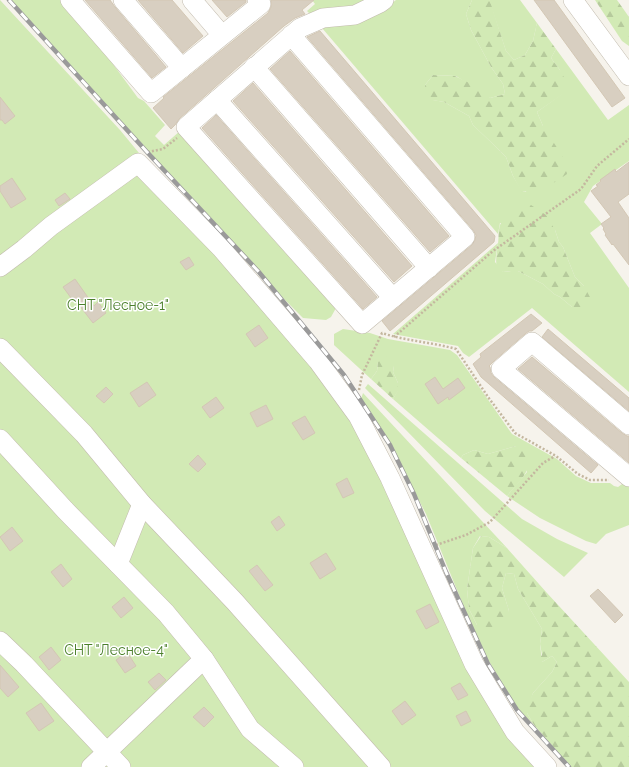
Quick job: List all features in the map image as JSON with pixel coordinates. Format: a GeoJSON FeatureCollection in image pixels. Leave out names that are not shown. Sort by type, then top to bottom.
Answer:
{"type":"FeatureCollection","features":[{"type":"Feature","properties":{"kind":"street"},"geometry":{"type":"LineString","coordinates":[[70,0],[151,93],[261,4],[257,0]]}},
{"type":"Feature","properties":{"kind":"street"},"geometry":{"type":"LineString","coordinates":[[123,0],[182,68]]}},
{"type":"Feature","properties":{"kind":"street"},"geometry":{"type":"LineString","coordinates":[[192,0],[222,35]]}},
{"type":"Feature","properties":{"kind":"street"},"geometry":{"type":"LineString","coordinates":[[291,35],[465,237],[362,324],[186,127],[254,67],[291,35],[300,28],[323,18],[355,15],[384,0]]}},
{"type":"Feature","properties":{"kind":"street"},"geometry":{"type":"LineString","coordinates":[[573,0],[629,76]]}},
{"type":"Feature","properties":{"kind":"street"},"geometry":{"type":"LineString","coordinates":[[254,67],[429,268]]}},
{"type":"Feature","properties":{"kind":"street"},"geometry":{"type":"LineString","coordinates":[[217,100],[393,298]]}},
{"type":"Feature","properties":{"kind":"street"},"geometry":{"type":"LineString","coordinates":[[0,267],[51,226],[138,162],[221,248],[318,361],[358,416],[390,478],[474,664],[515,732],[547,767]]}},
{"type":"Feature","properties":{"kind":"street"},"geometry":{"type":"LineString","coordinates":[[621,478],[501,369],[532,342],[629,425]]}},
{"type":"Feature","properties":{"kind":"street"},"geometry":{"type":"LineString","coordinates":[[0,348],[84,434],[142,504],[235,602],[381,767]]}},
{"type":"Feature","properties":{"kind":"street"},"geometry":{"type":"LineString","coordinates":[[0,439],[65,510],[166,613],[204,659],[250,729],[294,767]]}},
{"type":"Feature","properties":{"kind":"street"},"geometry":{"type":"LineString","coordinates":[[118,564],[142,504]]}},
{"type":"Feature","properties":{"kind":"street"},"geometry":{"type":"LineString","coordinates":[[0,641],[24,664],[121,767]]}},
{"type":"Feature","properties":{"kind":"street"},"geometry":{"type":"LineString","coordinates":[[91,767],[106,751],[204,659]]}},
{"type":"Feature","properties":{"kind":"path"},"geometry":{"type":"LineString","coordinates":[[138,162],[147,152],[163,149],[178,137],[186,127]]}},
{"type":"Feature","properties":{"kind":"path"},"geometry":{"type":"LineString","coordinates":[[394,337],[493,251],[580,189],[597,166],[629,139]]}},
{"type":"Feature","properties":{"kind":"path"},"geometry":{"type":"LineString","coordinates":[[358,416],[357,395],[362,375],[382,333],[394,337],[441,345],[456,349],[488,397],[515,433],[556,456],[578,474],[590,480],[621,478]]}},
{"type":"Feature","properties":{"kind":"path"},"geometry":{"type":"LineString","coordinates":[[426,556],[435,546],[466,535],[490,522],[542,463],[556,456]]}},
{"type":"Feature","properties":{"kind":"green space","name":"СНТ \"Лесное-1\""},"geometry":{"type":"Polygon","coordinates":[[[0,0],[268,294],[330,371],[498,699],[552,767],[0,767],[0,0]]]}},
{"type":"Feature","properties":{"kind":"green space"},"geometry":{"type":"Polygon","coordinates":[[[7,0],[60,0],[93,37],[138,98],[144,101],[165,125],[155,136],[164,145],[180,131],[248,207],[261,226],[336,308],[331,317],[326,320],[303,318],[261,276],[119,124],[7,0]]]}},
{"type":"Feature","properties":{"kind":"green space"},"geometry":{"type":"Polygon","coordinates":[[[312,0],[365,0],[367,4],[311,15],[307,11],[315,4],[312,0]]]}},
{"type":"Feature","properties":{"kind":"green space"},"geometry":{"type":"Polygon","coordinates":[[[396,0],[472,0],[466,14],[471,30],[491,67],[503,84],[505,94],[490,98],[456,76],[433,75],[425,85],[433,100],[444,102],[469,116],[473,125],[506,157],[513,176],[522,191],[526,192],[543,126],[537,112],[562,94],[560,70],[551,58],[556,49],[608,120],[629,105],[629,161],[593,186],[584,202],[602,224],[590,233],[629,288],[629,392],[532,308],[469,357],[463,353],[458,346],[393,334],[498,243],[495,262],[503,272],[518,271],[543,284],[572,307],[584,286],[575,277],[555,230],[500,223],[498,234],[322,28],[388,6],[396,0]]]}},
{"type":"Feature","properties":{"kind":"green space"},"geometry":{"type":"Polygon","coordinates":[[[472,0],[490,1],[506,51],[514,60],[525,55],[533,41],[537,23],[556,49],[551,58],[567,83],[563,94],[537,112],[543,126],[565,160],[567,174],[557,181],[539,189],[527,192],[521,191],[513,176],[506,157],[473,125],[469,116],[444,102],[432,100],[426,93],[425,85],[433,75],[455,76],[484,90],[490,98],[505,94],[503,84],[491,67],[471,30],[466,14],[472,0]]]}},
{"type":"Feature","properties":{"kind":"green space"},"geometry":{"type":"Polygon","coordinates":[[[489,0],[520,0],[537,23],[533,41],[525,55],[514,60],[506,51],[489,0]]]}},
{"type":"Feature","properties":{"kind":"green space"},"geometry":{"type":"Polygon","coordinates":[[[595,0],[617,0],[629,17],[629,46],[622,41],[595,0]]]}},
{"type":"Feature","properties":{"kind":"green space"},"geometry":{"type":"Polygon","coordinates":[[[531,205],[546,215],[555,230],[575,277],[584,286],[591,299],[592,304],[587,310],[572,307],[543,284],[518,271],[503,272],[497,269],[496,256],[500,225],[505,219],[518,210],[531,205]]]}},
{"type":"Feature","properties":{"kind":"green space"},"geometry":{"type":"Polygon","coordinates":[[[343,329],[370,333],[388,339],[450,350],[457,355],[512,434],[557,459],[576,476],[591,483],[610,483],[618,487],[625,482],[629,482],[629,525],[606,534],[596,544],[586,541],[540,518],[507,496],[527,472],[516,446],[488,454],[474,450],[463,455],[461,458],[393,399],[398,390],[398,383],[393,372],[394,366],[378,362],[377,371],[371,379],[334,345],[334,334],[343,329]]]}},
{"type":"Feature","properties":{"kind":"green space"},"geometry":{"type":"Polygon","coordinates":[[[382,356],[392,358],[394,366],[393,372],[398,383],[398,391],[393,399],[371,379],[377,371],[378,362],[382,356]]]}},
{"type":"Feature","properties":{"kind":"green space"},"geometry":{"type":"Polygon","coordinates":[[[368,384],[522,519],[557,539],[588,553],[564,577],[485,511],[365,388],[368,384]]]}},
{"type":"Feature","properties":{"kind":"green space"},"geometry":{"type":"Polygon","coordinates":[[[363,393],[507,548],[489,537],[480,536],[473,548],[467,589],[469,609],[477,625],[509,611],[502,588],[506,573],[514,574],[518,589],[542,629],[540,644],[542,662],[552,656],[557,662],[552,672],[533,693],[527,713],[534,725],[516,707],[486,656],[466,612],[426,514],[392,448],[361,399],[363,393]]]}},
{"type":"Feature","properties":{"kind":"green space"},"geometry":{"type":"Polygon","coordinates":[[[516,446],[529,450],[529,464],[524,476],[507,496],[461,458],[463,455],[474,450],[488,454],[516,446]]]}},
{"type":"Feature","properties":{"kind":"green space"},"geometry":{"type":"Polygon","coordinates":[[[481,536],[489,537],[507,548],[629,682],[629,767],[571,767],[534,725],[527,713],[527,707],[533,693],[552,672],[557,662],[552,656],[542,662],[539,659],[542,655],[540,644],[542,629],[518,589],[514,574],[506,573],[502,588],[509,611],[505,619],[496,629],[488,632],[483,632],[477,625],[469,609],[467,589],[473,548],[481,536]]]}},
{"type":"Feature","properties":{"kind":"building"},"geometry":{"type":"Polygon","coordinates":[[[85,0],[110,0],[166,67],[152,78],[85,0]]]}},
{"type":"Feature","properties":{"kind":"building"},"geometry":{"type":"Polygon","coordinates":[[[138,0],[172,0],[203,36],[183,53],[138,0]]]}},
{"type":"Feature","properties":{"kind":"building"},"geometry":{"type":"Polygon","coordinates":[[[212,0],[246,0],[246,2],[227,17],[212,0]]]}},
{"type":"Feature","properties":{"kind":"building"},"geometry":{"type":"Polygon","coordinates":[[[271,0],[314,0],[302,10],[305,14],[295,18],[284,26],[179,119],[171,129],[153,108],[164,98],[163,97],[268,13],[271,7],[271,0]]]}},
{"type":"Feature","properties":{"kind":"building"},"geometry":{"type":"Polygon","coordinates":[[[534,0],[554,0],[625,98],[612,107],[534,0]]]}},
{"type":"Feature","properties":{"kind":"building"},"geometry":{"type":"Polygon","coordinates":[[[320,31],[495,236],[494,242],[390,331],[382,321],[472,245],[476,235],[307,37],[320,31]]]}},
{"type":"Feature","properties":{"kind":"building"},"geometry":{"type":"Polygon","coordinates":[[[290,51],[449,236],[430,252],[270,69],[290,51]]]}},
{"type":"Feature","properties":{"kind":"building"},"geometry":{"type":"Polygon","coordinates":[[[253,83],[412,266],[394,282],[233,101],[253,83]]]}},
{"type":"Feature","properties":{"kind":"building"},"geometry":{"type":"Polygon","coordinates":[[[0,97],[15,116],[5,124],[2,120],[0,120],[0,97]]]}},
{"type":"Feature","properties":{"kind":"building"},"geometry":{"type":"Polygon","coordinates":[[[216,115],[377,297],[363,309],[202,128],[216,115]]]}},
{"type":"Feature","properties":{"kind":"building"},"geometry":{"type":"Polygon","coordinates":[[[629,162],[629,194],[618,202],[629,218],[629,265],[605,235],[604,228],[601,224],[611,217],[591,191],[598,186],[596,185],[601,181],[600,180],[615,169],[616,172],[629,162]]]}},
{"type":"Feature","properties":{"kind":"building"},"geometry":{"type":"Polygon","coordinates":[[[12,178],[26,199],[11,208],[0,191],[0,186],[12,178]]]}},
{"type":"Feature","properties":{"kind":"building"},"geometry":{"type":"Polygon","coordinates":[[[65,193],[70,199],[59,206],[55,200],[65,193]]]}},
{"type":"Feature","properties":{"kind":"building"},"geometry":{"type":"Polygon","coordinates":[[[189,257],[194,265],[186,270],[180,262],[189,257]]]}},
{"type":"Feature","properties":{"kind":"building"},"geometry":{"type":"Polygon","coordinates":[[[75,279],[94,306],[98,302],[106,313],[93,323],[63,287],[75,279]]]}},
{"type":"Feature","properties":{"kind":"building"},"geometry":{"type":"Polygon","coordinates":[[[531,314],[542,323],[532,331],[525,334],[494,361],[489,366],[491,373],[598,465],[591,473],[481,377],[473,364],[481,357],[480,354],[531,314]]]}},
{"type":"Feature","properties":{"kind":"building"},"geometry":{"type":"Polygon","coordinates":[[[259,325],[268,338],[255,347],[246,334],[259,325]]]}},
{"type":"Feature","properties":{"kind":"building"},"geometry":{"type":"Polygon","coordinates":[[[548,329],[629,398],[629,411],[542,337],[548,329]]]}},
{"type":"Feature","properties":{"kind":"building"},"geometry":{"type":"Polygon","coordinates":[[[532,357],[622,433],[629,436],[629,463],[518,369],[532,357]]]}},
{"type":"Feature","properties":{"kind":"building"},"geometry":{"type":"Polygon","coordinates":[[[435,377],[443,389],[458,378],[465,388],[449,400],[448,397],[438,404],[425,384],[435,377]]]}},
{"type":"Feature","properties":{"kind":"building"},"geometry":{"type":"Polygon","coordinates":[[[147,382],[156,395],[139,407],[130,393],[147,382]]]}},
{"type":"Feature","properties":{"kind":"building"},"geometry":{"type":"Polygon","coordinates":[[[106,387],[113,394],[104,403],[96,396],[106,387]]]}},
{"type":"Feature","properties":{"kind":"building"},"geometry":{"type":"Polygon","coordinates":[[[216,397],[224,408],[210,418],[202,407],[216,397]]]}},
{"type":"Feature","properties":{"kind":"building"},"geometry":{"type":"Polygon","coordinates":[[[266,405],[273,419],[257,427],[250,413],[266,405]]]}},
{"type":"Feature","properties":{"kind":"building"},"geometry":{"type":"Polygon","coordinates":[[[305,416],[315,433],[303,440],[292,423],[305,416]]]}},
{"type":"Feature","properties":{"kind":"building"},"geometry":{"type":"Polygon","coordinates":[[[198,455],[206,464],[198,472],[189,464],[198,455]]]}},
{"type":"Feature","properties":{"kind":"building"},"geometry":{"type":"Polygon","coordinates":[[[347,478],[354,493],[343,498],[336,484],[347,478]]]}},
{"type":"Feature","properties":{"kind":"building"},"geometry":{"type":"Polygon","coordinates":[[[279,516],[285,525],[277,531],[271,522],[279,516]]]}},
{"type":"Feature","properties":{"kind":"building"},"geometry":{"type":"Polygon","coordinates":[[[12,527],[23,541],[10,551],[0,537],[12,527]]]}},
{"type":"Feature","properties":{"kind":"building"},"geometry":{"type":"Polygon","coordinates":[[[326,553],[336,569],[320,579],[310,563],[326,553]]]}},
{"type":"Feature","properties":{"kind":"building"},"geometry":{"type":"Polygon","coordinates":[[[61,564],[72,579],[63,587],[51,572],[61,564]]]}},
{"type":"Feature","properties":{"kind":"building"},"geometry":{"type":"Polygon","coordinates":[[[257,565],[273,585],[265,591],[249,571],[257,565]]]}},
{"type":"Feature","properties":{"kind":"building"},"geometry":{"type":"Polygon","coordinates":[[[598,589],[623,615],[615,623],[590,596],[598,589]]]}},
{"type":"Feature","properties":{"kind":"building"},"geometry":{"type":"Polygon","coordinates":[[[124,597],[133,608],[121,618],[112,607],[124,597]]]}},
{"type":"Feature","properties":{"kind":"building"},"geometry":{"type":"Polygon","coordinates":[[[430,604],[439,622],[426,629],[416,611],[430,604]]]}},
{"type":"Feature","properties":{"kind":"building"},"geometry":{"type":"Polygon","coordinates":[[[51,647],[61,660],[49,670],[39,657],[51,647]]]}},
{"type":"Feature","properties":{"kind":"building"},"geometry":{"type":"Polygon","coordinates":[[[127,652],[136,666],[125,673],[116,660],[127,652]]]}},
{"type":"Feature","properties":{"kind":"building"},"geometry":{"type":"Polygon","coordinates":[[[0,665],[19,687],[8,697],[0,688],[0,665]]]}},
{"type":"Feature","properties":{"kind":"building"},"geometry":{"type":"Polygon","coordinates":[[[159,673],[166,680],[155,690],[148,682],[159,673]]]}},
{"type":"Feature","properties":{"kind":"building"},"geometry":{"type":"Polygon","coordinates":[[[460,683],[468,695],[458,700],[451,688],[460,683]]]}},
{"type":"Feature","properties":{"kind":"building"},"geometry":{"type":"Polygon","coordinates":[[[405,701],[416,715],[402,725],[392,711],[405,701]]]}},
{"type":"Feature","properties":{"kind":"building"},"geometry":{"type":"Polygon","coordinates":[[[41,703],[54,721],[39,731],[26,713],[41,703]]]}},
{"type":"Feature","properties":{"kind":"building"},"geometry":{"type":"Polygon","coordinates":[[[204,707],[214,717],[204,727],[193,717],[204,707]]]}},
{"type":"Feature","properties":{"kind":"building"},"geometry":{"type":"Polygon","coordinates":[[[466,711],[471,721],[461,726],[456,716],[466,711]]]}},
{"type":"Feature","properties":{"kind":"railway"},"geometry":{"type":"LineString","coordinates":[[9,0],[147,152],[258,271],[344,375],[390,445],[414,494],[446,572],[488,664],[517,710],[569,767]]}},
{"type":"Feature","properties":{"kind":"park label","name":"СНТ \"Лесное-4\""},"geometry":{"type":"Point","coordinates":[116,650]}}]}
